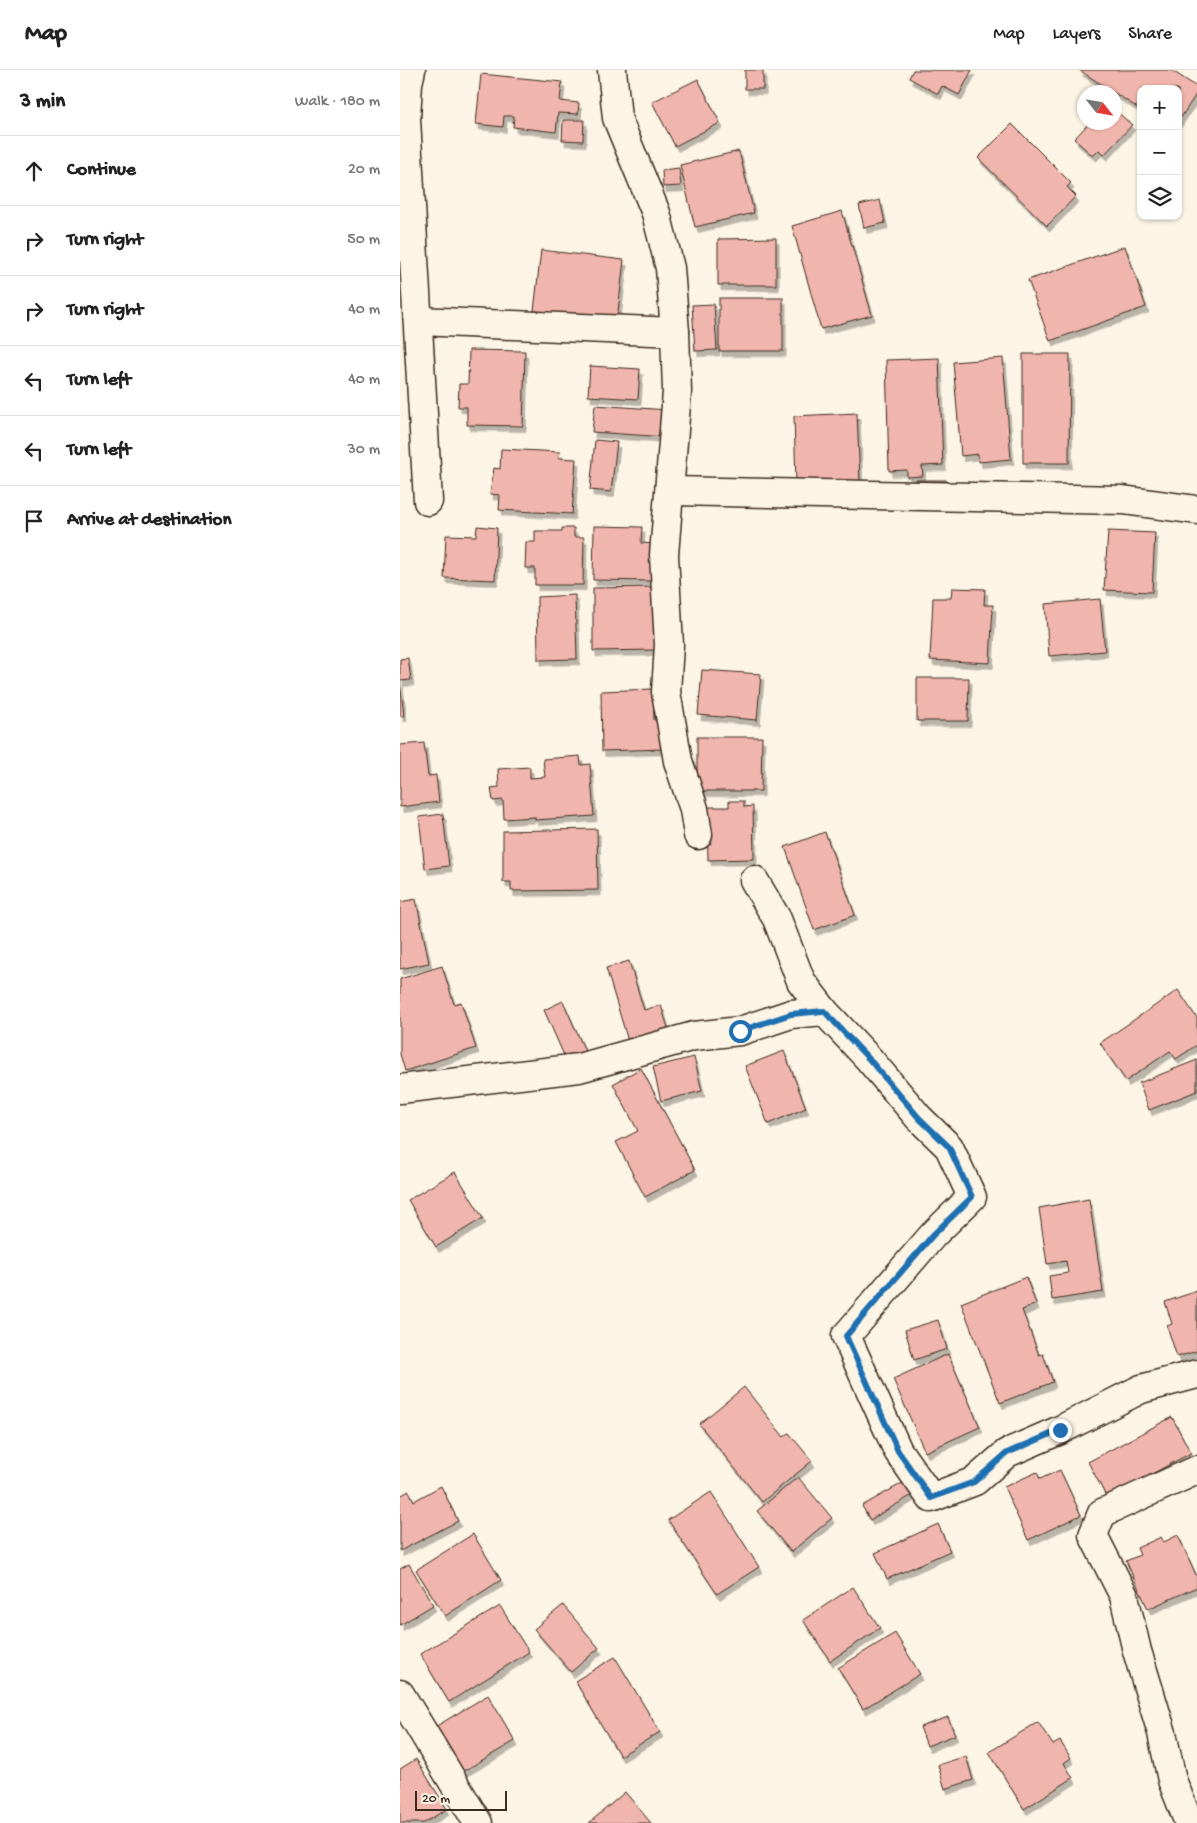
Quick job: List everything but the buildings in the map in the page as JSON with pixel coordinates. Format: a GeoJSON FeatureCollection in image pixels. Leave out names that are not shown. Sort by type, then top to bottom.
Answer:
{"type":"FeatureCollection","features":[{"type":"Feature","properties":{"kind":"street"},"geometry":{"type":"LineString","coordinates":[[411,70],[408,83],[406,119],[408,286],[419,321],[428,501]]}},
{"type":"Feature","properties":{"kind":"street"},"geometry":{"type":"LineString","coordinates":[[612,70],[617,118],[656,213],[670,268],[676,332],[677,392],[671,491],[664,555],[670,645],[666,692],[674,725],[678,761],[694,809],[698,836]]}},
{"type":"Feature","properties":{"kind":"street"},"geometry":{"type":"LineString","coordinates":[[419,321],[676,332]]}},
{"type":"Feature","properties":{"kind":"street"},"geometry":{"type":"LineString","coordinates":[[671,491],[1123,500],[1197,510]]}},
{"type":"Feature","properties":{"kind":"street"},"geometry":{"type":"LineString","coordinates":[[754,880],[777,919],[802,980],[824,1011],[869,1059],[919,1118],[949,1147],[972,1197],[933,1235],[846,1336],[898,1451],[931,1498],[974,1482],[1007,1453],[1060,1430],[1141,1390],[1197,1374]]}},
{"type":"Feature","properties":{"kind":"street"},"geometry":{"type":"LineString","coordinates":[[400,1088],[579,1068],[694,1036],[740,1031],[791,1014],[824,1011]]}},
{"type":"Feature","properties":{"kind":"street"},"geometry":{"type":"LineString","coordinates":[[1190,1823],[1172,1780],[1162,1733],[1137,1651],[1124,1596],[1093,1535],[1102,1513],[1197,1470]]}},
{"type":"Feature","properties":{"kind":"street"},"geometry":{"type":"LineString","coordinates":[[400,1694],[478,1823]]}},
{"type":"Feature","properties":{"kind":"route"},"geometry":{"type":"LineString","coordinates":[[740,1031],[791,1014],[824,1011],[869,1059],[919,1118],[949,1147],[972,1197],[933,1235],[846,1336],[898,1451],[931,1498],[974,1482],[1007,1453],[1060,1430]]}}]}
